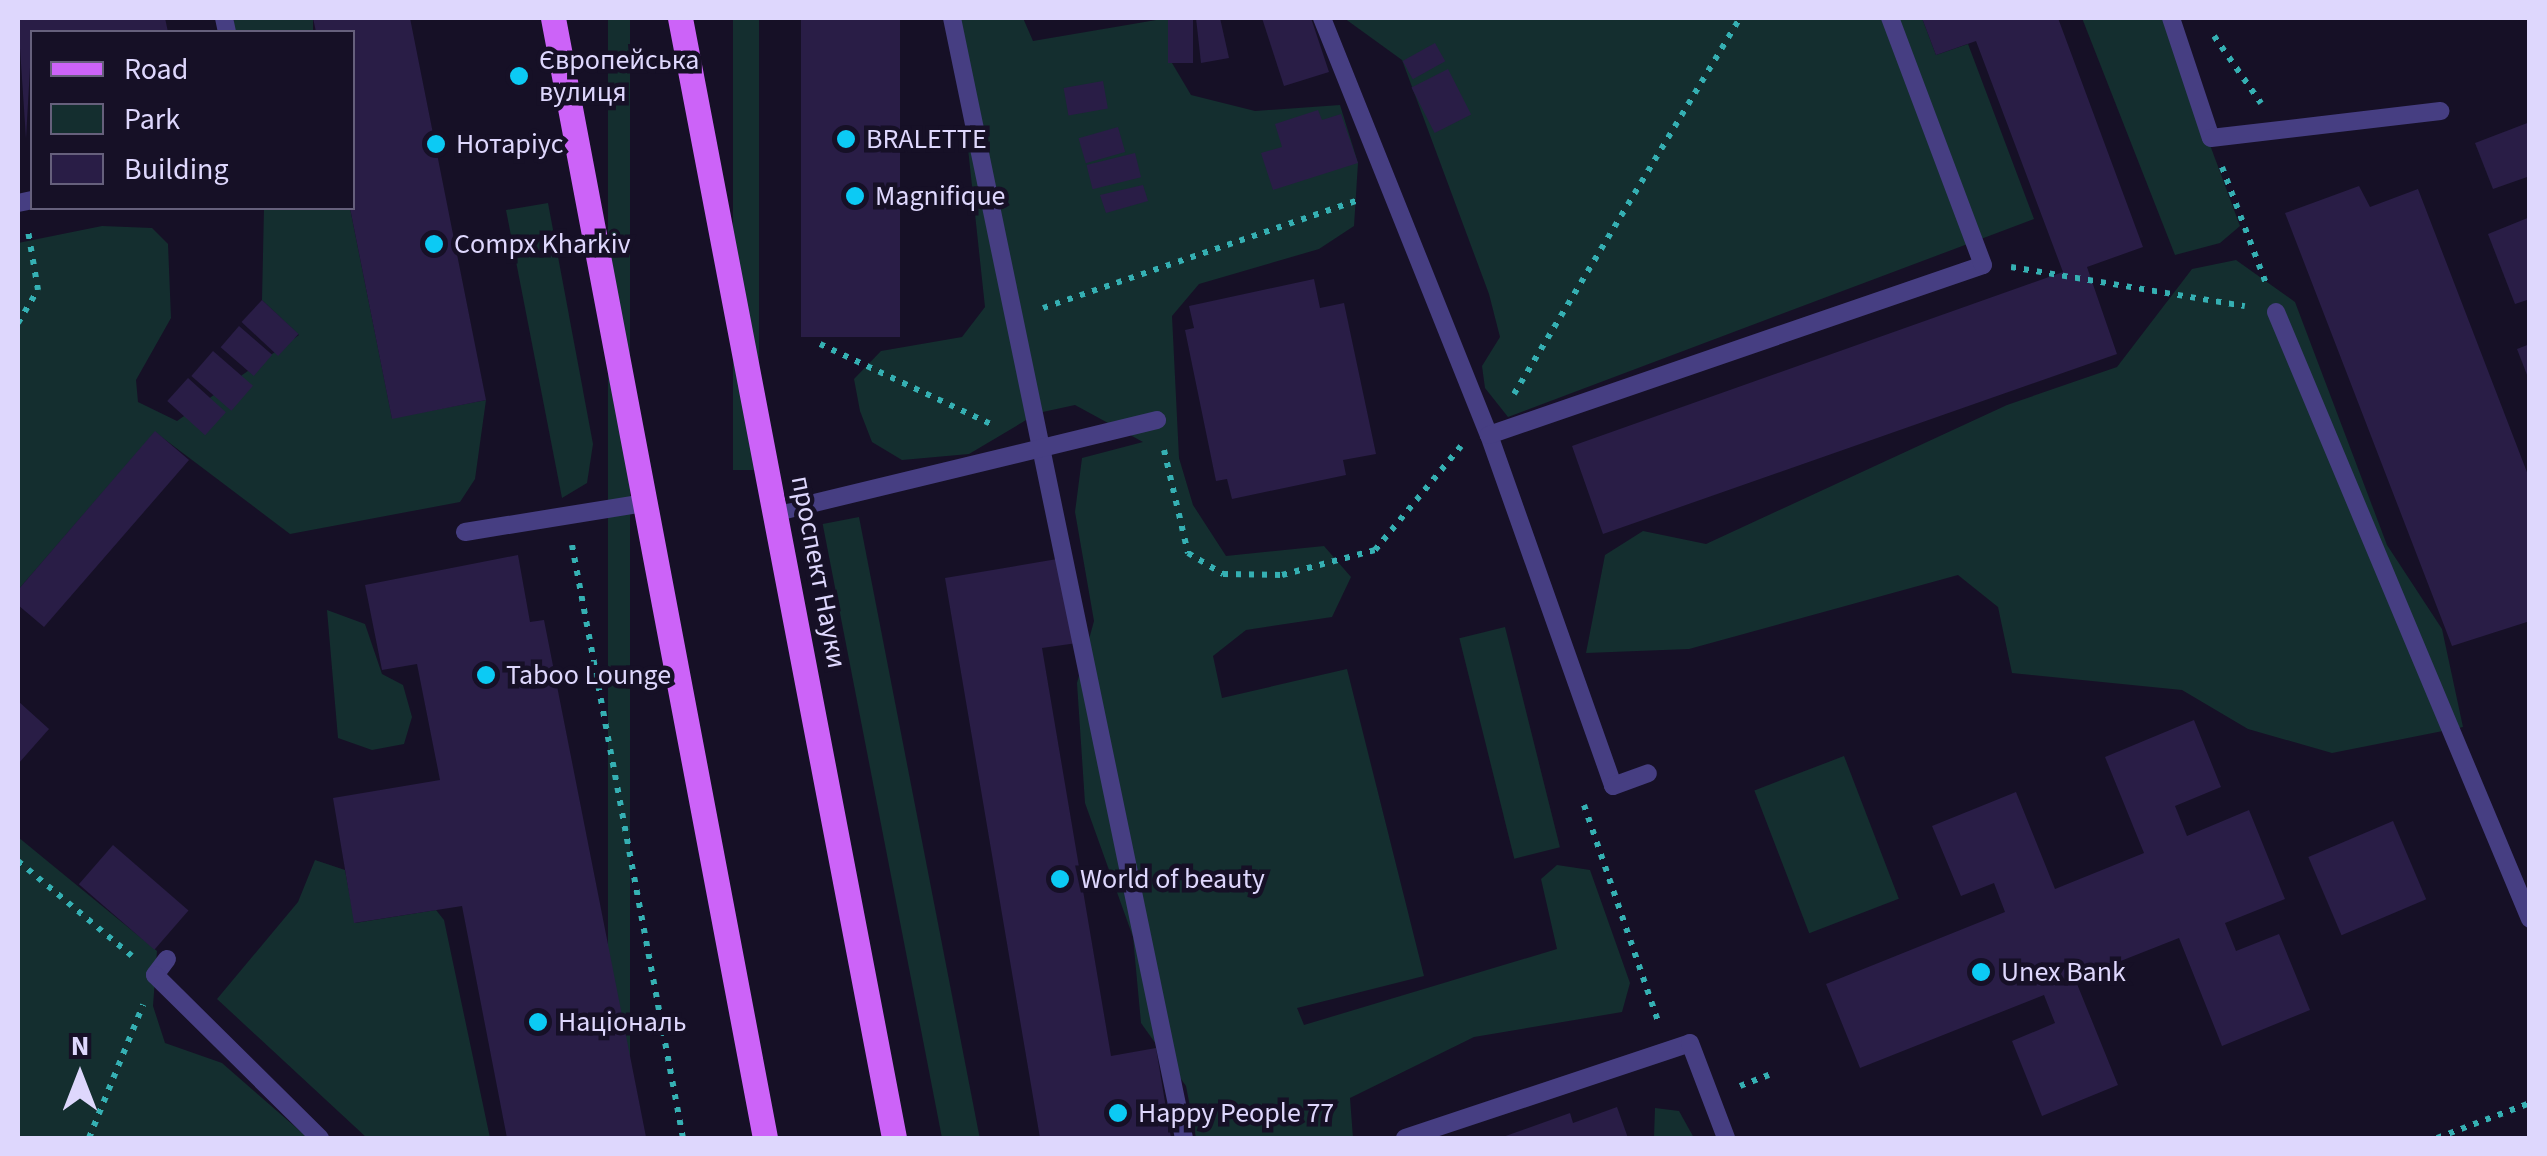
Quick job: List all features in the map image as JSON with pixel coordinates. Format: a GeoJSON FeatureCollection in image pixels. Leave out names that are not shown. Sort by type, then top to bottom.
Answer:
{"type":"FeatureCollection","features":[{"type":"Feature","properties":{"kind":"main road"},"geometry":{"type":"LineString","coordinates":[[553,18],[765,1138]]}},
{"type":"Feature","properties":{"kind":"main road","name":"проспект Науки"},"geometry":{"type":"LineString","coordinates":[[680,18],[894,1138]]}},
{"type":"Feature","properties":{"kind":"lane"},"geometry":{"type":"LineString","coordinates":[[952,18],[1046,449],[1184,1138]]}},
{"type":"Feature","properties":{"kind":"lane"},"geometry":{"type":"LineString","coordinates":[[1322,18],[1489,435],[1613,786],[1648,773]]}},
{"type":"Feature","properties":{"kind":"lane"},"geometry":{"type":"LineString","coordinates":[[1489,435],[1983,265],[1890,18]]}},
{"type":"Feature","properties":{"kind":"lane"},"geometry":{"type":"LineString","coordinates":[[2170,18],[2212,138],[2440,111]]}},
{"type":"Feature","properties":{"kind":"lane"},"geometry":{"type":"LineString","coordinates":[[2276,312],[2530,919]]}},
{"type":"Feature","properties":{"kind":"lane"},"geometry":{"type":"LineString","coordinates":[[777,512],[1157,420]]}},
{"type":"Feature","properties":{"kind":"lane"},"geometry":{"type":"LineString","coordinates":[[465,532],[644,502]]}},
{"type":"Feature","properties":{"kind":"lane"},"geometry":{"type":"LineString","coordinates":[[167,959],[156,976],[320,1138]]}},
{"type":"Feature","properties":{"kind":"lane"},"geometry":{"type":"LineString","coordinates":[[1405,1138],[1690,1043],[1726,1138]]}},
{"type":"Feature","properties":{"kind":"path"},"geometry":{"type":"LineString","coordinates":[[1489,435],[1740,18]]}},
{"type":"Feature","properties":{"kind":"path"},"geometry":{"type":"LineString","coordinates":[[2207,27],[2254,87],[2273,130]]}},
{"type":"Feature","properties":{"kind":"path"},"geometry":{"type":"LineString","coordinates":[[1983,265],[2276,312],[2212,138]]}},
{"type":"Feature","properties":{"kind":"path"},"geometry":{"type":"LineString","coordinates":[[1017,317],[1392,188]]}},
{"type":"Feature","properties":{"kind":"path"},"geometry":{"type":"LineString","coordinates":[[1367,197],[1374,215]]}},
{"type":"Feature","properties":{"kind":"path"},"geometry":{"type":"LineString","coordinates":[[18,324],[38,290],[25,202]]}},
{"type":"Feature","properties":{"kind":"path"},"geometry":{"type":"LineString","coordinates":[[820,344],[1046,449]]}},
{"type":"Feature","properties":{"kind":"path"},"geometry":{"type":"LineString","coordinates":[[1157,420],[1188,553],[1223,574],[1282,575],[1375,550],[1462,445],[1455,428]]}},
{"type":"Feature","properties":{"kind":"path"},"geometry":{"type":"LineString","coordinates":[[566,515],[683,1138]]}},
{"type":"Feature","properties":{"kind":"path"},"geometry":{"type":"LineString","coordinates":[[18,862],[156,976],[88,1138]]}},
{"type":"Feature","properties":{"kind":"path"},"geometry":{"type":"LineString","coordinates":[[2436,1138],[2530,1104]]}},
{"type":"Feature","properties":{"kind":"green space"},"geometry":{"type":"Polygon","coordinates":[[[234,18],[313,18],[313,30],[234,30],[234,18]]]}},
{"type":"Feature","properties":{"kind":"green space"},"geometry":{"type":"Polygon","coordinates":[[[608,18],[630,18],[630,1138],[608,1138],[608,18]]]}},
{"type":"Feature","properties":{"kind":"green space"},"geometry":{"type":"Polygon","coordinates":[[[733,18],[759,18],[759,470],[733,470],[733,18]]]}},
{"type":"Feature","properties":{"kind":"green space"},"geometry":{"type":"Polygon","coordinates":[[[954,18],[1023,18],[1033,41],[1168,18],[1172,63],[1191,95],[1255,111],[1340,105],[1358,163],[1354,226],[1319,249],[1199,284],[1172,316],[1179,458],[1193,505],[1226,556],[1324,546],[1351,577],[1332,617],[1246,630],[1213,656],[1222,698],[1347,669],[1424,976],[1297,1008],[1304,1025],[1557,949],[1541,879],[1557,865],[1590,870],[1630,983],[1622,1012],[1474,1037],[1350,1098],[1353,1138],[1196,1138],[1186,1086],[1141,1023],[1133,937],[1085,803],[1077,683],[1094,621],[1075,512],[1082,458],[1143,442],[1075,405],[1038,413],[969,454],[902,460],[872,442],[860,411],[854,379],[881,351],[962,337],[985,307],[954,18]]]}},
{"type":"Feature","properties":{"kind":"green space"},"geometry":{"type":"Polygon","coordinates":[[[1344,18],[1922,18],[1936,55],[1968,44],[2034,219],[1508,417],[1485,388],[1482,366],[1500,337],[1489,294],[1402,60],[1344,18]]]}},
{"type":"Feature","properties":{"kind":"green space"},"geometry":{"type":"Polygon","coordinates":[[[2082,18],[2163,18],[2240,226],[2220,243],[2175,255],[2082,18]]]}},
{"type":"Feature","properties":{"kind":"green space"},"geometry":{"type":"Polygon","coordinates":[[[548,203],[593,444],[587,483],[562,498],[506,210],[548,203]]]}},
{"type":"Feature","properties":{"kind":"green space"},"geometry":{"type":"Polygon","coordinates":[[[264,210],[350,210],[392,418],[486,400],[475,479],[460,502],[290,534],[155,432],[18,590],[18,243],[102,226],[152,228],[168,244],[171,318],[136,380],[138,402],[177,421],[299,335],[262,300],[264,210]]]}},
{"type":"Feature","properties":{"kind":"green space"},"geometry":{"type":"Polygon","coordinates":[[[2236,260],[2295,302],[2387,545],[2442,629],[2463,727],[2332,753],[2248,729],[2182,690],[2012,673],[1998,607],[1958,575],[1689,649],[1586,653],[1605,555],[1643,531],[1706,544],[2007,405],[2117,367],[2192,269],[2236,260]]]}},
{"type":"Feature","properties":{"kind":"green space"},"geometry":{"type":"Polygon","coordinates":[[[859,517],[980,1138],[942,1138],[823,524],[859,517]]]}},
{"type":"Feature","properties":{"kind":"green space"},"geometry":{"type":"Polygon","coordinates":[[[327,610],[365,624],[382,674],[403,685],[412,717],[404,744],[372,750],[338,738],[327,610]]]}},
{"type":"Feature","properties":{"kind":"green space"},"geometry":{"type":"Polygon","coordinates":[[[1505,627],[1560,847],[1514,859],[1459,638],[1505,627]]]}},
{"type":"Feature","properties":{"kind":"green space"},"geometry":{"type":"Polygon","coordinates":[[[1844,756],[1899,899],[1809,933],[1754,790],[1844,756]]]}},
{"type":"Feature","properties":{"kind":"green space"},"geometry":{"type":"Polygon","coordinates":[[[18,837],[157,951],[153,1006],[165,1043],[222,1063],[308,1138],[18,1138],[18,837]]]}},
{"type":"Feature","properties":{"kind":"green space"},"geometry":{"type":"Polygon","coordinates":[[[315,860],[345,870],[355,923],[436,910],[444,920],[490,1138],[367,1138],[217,999],[298,902],[315,860]]]}},
{"type":"Feature","properties":{"kind":"green space"},"geometry":{"type":"Polygon","coordinates":[[[1655,1108],[1679,1111],[1694,1138],[1654,1138],[1655,1108]]]}},
{"type":"Feature","properties":{"kind":"building"},"geometry":{"type":"Polygon","coordinates":[[[18,18],[165,18],[168,30],[30,30],[26,139],[18,18]]]}},
{"type":"Feature","properties":{"kind":"building"},"geometry":{"type":"Polygon","coordinates":[[[313,18],[410,18],[486,400],[392,419],[350,210],[355,210],[355,30],[316,30],[313,18]]]}},
{"type":"Feature","properties":{"kind":"building"},"geometry":{"type":"Polygon","coordinates":[[[801,18],[900,18],[900,337],[801,337],[801,18]]]}},
{"type":"Feature","properties":{"kind":"building"},"geometry":{"type":"Polygon","coordinates":[[[1168,18],[1193,18],[1193,63],[1168,63],[1168,18]]]}},
{"type":"Feature","properties":{"kind":"building"},"geometry":{"type":"Polygon","coordinates":[[[1196,18],[1220,18],[1229,58],[1201,63],[1196,18]]]}},
{"type":"Feature","properties":{"kind":"building"},"geometry":{"type":"Polygon","coordinates":[[[1262,18],[1311,18],[1329,72],[1284,86],[1262,18]]]}},
{"type":"Feature","properties":{"kind":"building"},"geometry":{"type":"Polygon","coordinates":[[[1922,18],[2058,18],[2143,247],[2087,267],[2117,354],[1603,534],[1572,446],[2063,272],[1976,41],[1936,55],[1922,18]]]}},
{"type":"Feature","properties":{"kind":"building"},"geometry":{"type":"Polygon","coordinates":[[[1435,43],[1445,61],[1413,79],[1403,61],[1435,43]]]}},
{"type":"Feature","properties":{"kind":"building"},"geometry":{"type":"Polygon","coordinates":[[[1448,69],[1471,114],[1435,133],[1411,88],[1448,69]]]}},
{"type":"Feature","properties":{"kind":"building"},"geometry":{"type":"Polygon","coordinates":[[[1103,81],[1108,109],[1068,116],[1064,88],[1103,81]]]}},
{"type":"Feature","properties":{"kind":"building"},"geometry":{"type":"Polygon","coordinates":[[[1318,110],[1322,120],[1341,114],[1358,163],[1273,190],[1261,153],[1282,147],[1275,124],[1318,110]]]}},
{"type":"Feature","properties":{"kind":"building"},"geometry":{"type":"Polygon","coordinates":[[[2530,122],[2530,176],[2493,189],[2475,143],[2530,122]]]}},
{"type":"Feature","properties":{"kind":"building"},"geometry":{"type":"Polygon","coordinates":[[[1118,127],[1125,152],[1086,163],[1079,138],[1118,127]]]}},
{"type":"Feature","properties":{"kind":"building"},"geometry":{"type":"Polygon","coordinates":[[[1135,153],[1141,177],[1093,189],[1086,165],[1135,153]]]}},
{"type":"Feature","properties":{"kind":"building"},"geometry":{"type":"Polygon","coordinates":[[[1143,185],[1148,201],[1106,213],[1100,195],[1143,185]]]}},
{"type":"Feature","properties":{"kind":"building"},"geometry":{"type":"Polygon","coordinates":[[[2359,186],[2370,207],[2418,189],[2530,480],[2530,621],[2452,646],[2285,213],[2359,186]]]}},
{"type":"Feature","properties":{"kind":"building"},"geometry":{"type":"Polygon","coordinates":[[[2530,217],[2530,299],[2515,304],[2488,234],[2530,217]]]}},
{"type":"Feature","properties":{"kind":"building"},"geometry":{"type":"Polygon","coordinates":[[[1314,279],[1320,308],[1344,303],[1376,454],[1343,460],[1346,475],[1232,499],[1227,479],[1216,481],[1185,330],[1194,328],[1189,306],[1314,279]]]}},
{"type":"Feature","properties":{"kind":"building"},"geometry":{"type":"Polygon","coordinates":[[[262,300],[299,334],[278,356],[242,322],[262,300]]]}},
{"type":"Feature","properties":{"kind":"building"},"geometry":{"type":"Polygon","coordinates":[[[239,326],[272,355],[254,376],[221,347],[239,326]]]}},
{"type":"Feature","properties":{"kind":"building"},"geometry":{"type":"Polygon","coordinates":[[[2530,344],[2530,380],[2529,380],[2517,349],[2530,344]]]}},
{"type":"Feature","properties":{"kind":"building"},"geometry":{"type":"Polygon","coordinates":[[[213,351],[253,386],[231,411],[191,376],[213,351]]]}},
{"type":"Feature","properties":{"kind":"building"},"geometry":{"type":"Polygon","coordinates":[[[188,378],[226,412],[205,435],[167,401],[188,378]]]}},
{"type":"Feature","properties":{"kind":"building"},"geometry":{"type":"Polygon","coordinates":[[[155,431],[189,460],[44,627],[18,605],[18,590],[155,431]]]}},
{"type":"Feature","properties":{"kind":"building"},"geometry":{"type":"Polygon","coordinates":[[[518,555],[530,622],[544,620],[646,1137],[507,1138],[462,906],[354,923],[333,798],[440,780],[417,664],[382,670],[365,585],[518,555]]]}},
{"type":"Feature","properties":{"kind":"building"},"geometry":{"type":"Polygon","coordinates":[[[1063,558],[1077,643],[1042,648],[1111,1056],[1156,1048],[1171,1138],[1040,1138],[945,578],[1063,558]]]}},
{"type":"Feature","properties":{"kind":"building"},"geometry":{"type":"Polygon","coordinates":[[[18,701],[49,729],[18,764],[18,701]]]}},
{"type":"Feature","properties":{"kind":"building"},"geometry":{"type":"Polygon","coordinates":[[[2194,720],[2221,787],[2175,806],[2187,836],[2249,810],[2285,899],[2225,923],[2236,951],[2279,934],[2310,1010],[2222,1046],[2179,938],[2075,979],[2118,1085],[2042,1116],[2012,1041],[2055,1023],[2044,995],[1860,1068],[1826,984],[2005,912],[1994,883],[1961,896],[1932,826],[2016,792],[2055,889],[2144,853],[2105,757],[2194,720]]]}},
{"type":"Feature","properties":{"kind":"building"},"geometry":{"type":"Polygon","coordinates":[[[2393,821],[2426,899],[2342,935],[2308,857],[2393,821]]]}},
{"type":"Feature","properties":{"kind":"building"},"geometry":{"type":"Polygon","coordinates":[[[113,845],[188,911],[154,950],[79,884],[113,845]]]}},
{"type":"Feature","properties":{"kind":"building"},"geometry":{"type":"Polygon","coordinates":[[[1617,1107],[1628,1138],[1500,1138],[1570,1113],[1573,1123],[1617,1107]]]}},
{"type":"Feature","properties":{"kind":"place","name":"Європейська вулиця"},"geometry":{"type":"Point","coordinates":[519,76]}},
{"type":"Feature","properties":{"kind":"place","name":"BRALETTE"},"geometry":{"type":"Point","coordinates":[846,139]}},
{"type":"Feature","properties":{"kind":"place","name":"Нотаріус"},"geometry":{"type":"Point","coordinates":[436,144]}},
{"type":"Feature","properties":{"kind":"place","name":"Magnifique"},"geometry":{"type":"Point","coordinates":[855,196]}},
{"type":"Feature","properties":{"kind":"place","name":"Compx Kharkiv"},"geometry":{"type":"Point","coordinates":[434,244]}},
{"type":"Feature","properties":{"kind":"place","name":"Taboo Lounge"},"geometry":{"type":"Point","coordinates":[486,675]}},
{"type":"Feature","properties":{"kind":"place","name":"World of beauty"},"geometry":{"type":"Point","coordinates":[1060,879]}},
{"type":"Feature","properties":{"kind":"place","name":"Unex Bank"},"geometry":{"type":"Point","coordinates":[1981,972]}},
{"type":"Feature","properties":{"kind":"place","name":"Національ"},"geometry":{"type":"Point","coordinates":[538,1022]}},
{"type":"Feature","properties":{"kind":"place","name":"Happy People 77"},"geometry":{"type":"Point","coordinates":[1118,1113]}}]}
